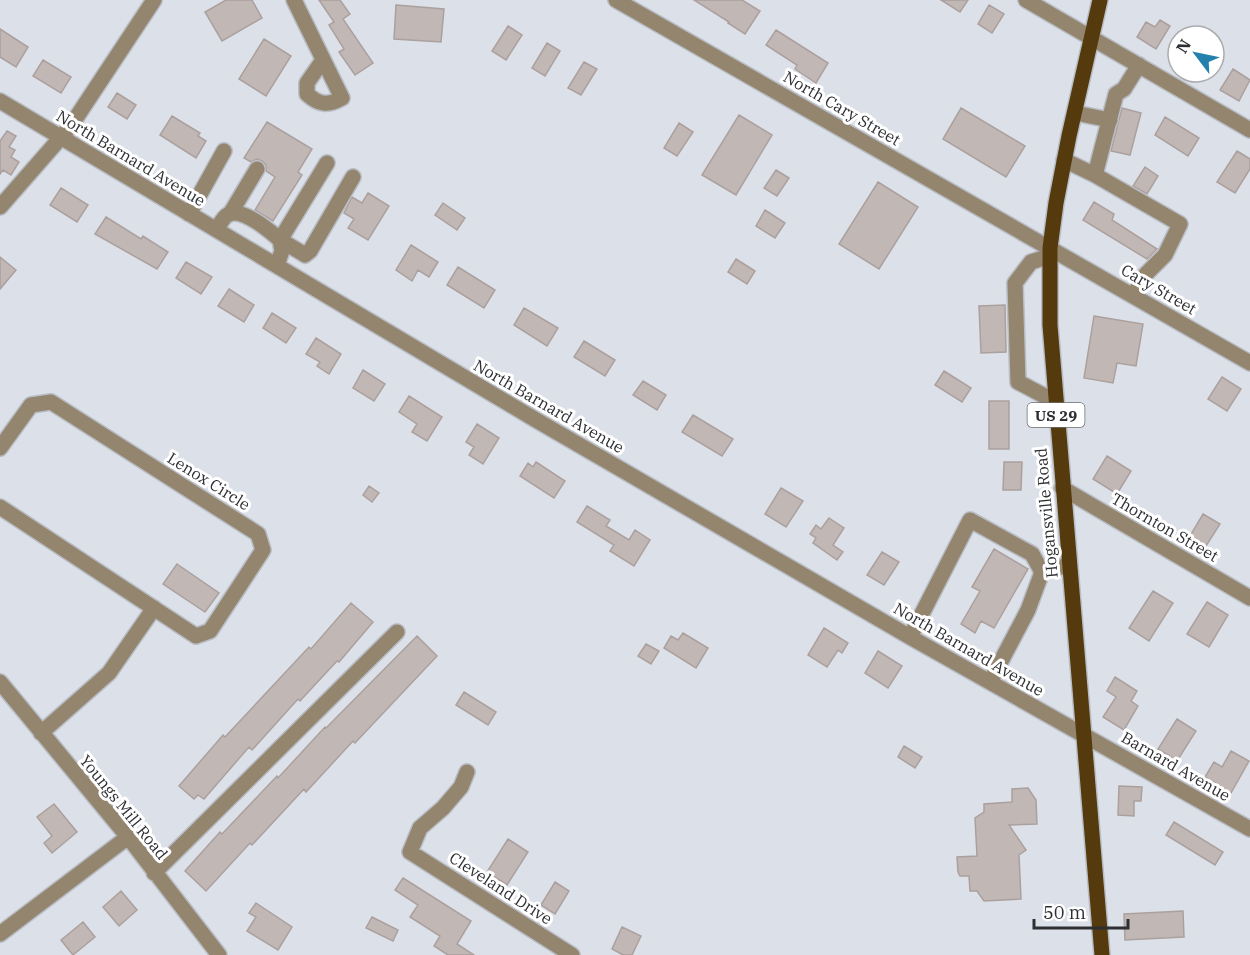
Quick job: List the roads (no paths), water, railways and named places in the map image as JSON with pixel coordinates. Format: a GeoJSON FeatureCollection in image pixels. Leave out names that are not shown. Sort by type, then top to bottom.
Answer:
{"type":"FeatureCollection","features":[{"type":"Feature","properties":{"kind":"main road","name":"Hogansville Road"},"geometry":{"type":"LineString","coordinates":[[1100,0],[1064,160],[1050,252],[1050,325],[1054,401],[1102,955]]}},
{"type":"Feature","properties":{"kind":"street"},"geometry":{"type":"LineString","coordinates":[[0,207],[62,137],[154,0]]}},
{"type":"Feature","properties":{"kind":"street"},"geometry":{"type":"LineString","coordinates":[[294,0],[323,60]]}},
{"type":"Feature","properties":{"kind":"street","name":"North Cary Street"},"geometry":{"type":"LineString","coordinates":[[616,0],[1050,252]]}},
{"type":"Feature","properties":{"kind":"street"},"geometry":{"type":"LineString","coordinates":[[1026,0],[1250,130]]}},
{"type":"Feature","properties":{"kind":"street"},"geometry":{"type":"LineString","coordinates":[[1095,176],[1116,94],[1124,89],[1139,65]]}},
{"type":"Feature","properties":{"kind":"street","name":"North Barnard Avenue"},"geometry":{"type":"LineString","coordinates":[[0,101],[536,420],[1084,735]]}},
{"type":"Feature","properties":{"kind":"street"},"geometry":{"type":"LineString","coordinates":[[1075,113],[1110,120]]}},
{"type":"Feature","properties":{"kind":"street"},"geometry":{"type":"LineString","coordinates":[[189,214],[224,151]]}},
{"type":"Feature","properties":{"kind":"street"},"geometry":{"type":"LineString","coordinates":[[1064,160],[1180,224],[1165,255],[1146,274],[1134,294]]}},
{"type":"Feature","properties":{"kind":"street"},"geometry":{"type":"LineString","coordinates":[[277,265],[282,251],[280,240],[327,163]]}},
{"type":"Feature","properties":{"kind":"street"},"geometry":{"type":"LineString","coordinates":[[217,229],[224,218],[230,214],[257,169]]}},
{"type":"Feature","properties":{"kind":"street"},"geometry":{"type":"LineString","coordinates":[[230,214],[239,213],[305,255],[310,251],[353,177]]}},
{"type":"Feature","properties":{"kind":"street"},"geometry":{"type":"LineString","coordinates":[[1050,252],[1031,262],[1015,283],[1018,382],[1054,401]]}},
{"type":"Feature","properties":{"kind":"street","name":"Cary Street"},"geometry":{"type":"LineString","coordinates":[[1050,252],[1134,294],[1250,363]]}},
{"type":"Feature","properties":{"kind":"street","name":"Lenox Circle"},"geometry":{"type":"LineString","coordinates":[[0,507],[196,636],[210,631],[263,550],[258,534],[51,402],[31,405],[2,440]]}},
{"type":"Feature","properties":{"kind":"street","name":"Thornton Street"},"geometry":{"type":"LineString","coordinates":[[1062,488],[1250,598]]}},
{"type":"Feature","properties":{"kind":"street"},"geometry":{"type":"LineString","coordinates":[[910,637],[970,520],[1032,554],[1042,572],[1028,610],[990,682]]}},
{"type":"Feature","properties":{"kind":"street"},"geometry":{"type":"LineString","coordinates":[[1042,572],[1069,565]]}},
{"type":"Feature","properties":{"kind":"street"},"geometry":{"type":"LineString","coordinates":[[41,732],[109,673],[154,608]]}},
{"type":"Feature","properties":{"kind":"street"},"geometry":{"type":"LineString","coordinates":[[154,873],[397,632]]}},
{"type":"Feature","properties":{"kind":"street","name":"Youngs Mill Road"},"geometry":{"type":"LineString","coordinates":[[0,682],[128,837],[219,955]]}},
{"type":"Feature","properties":{"kind":"street","name":"Barnard Avenue"},"geometry":{"type":"LineString","coordinates":[[1084,735],[1250,829]]}},
{"type":"Feature","properties":{"kind":"street","name":"Cleveland Drive"},"geometry":{"type":"LineString","coordinates":[[467,772],[461,787],[443,808],[420,828],[410,852],[572,955]]}},
{"type":"Feature","properties":{"kind":"street"},"geometry":{"type":"LineString","coordinates":[[0,934],[128,837]]}}]}
